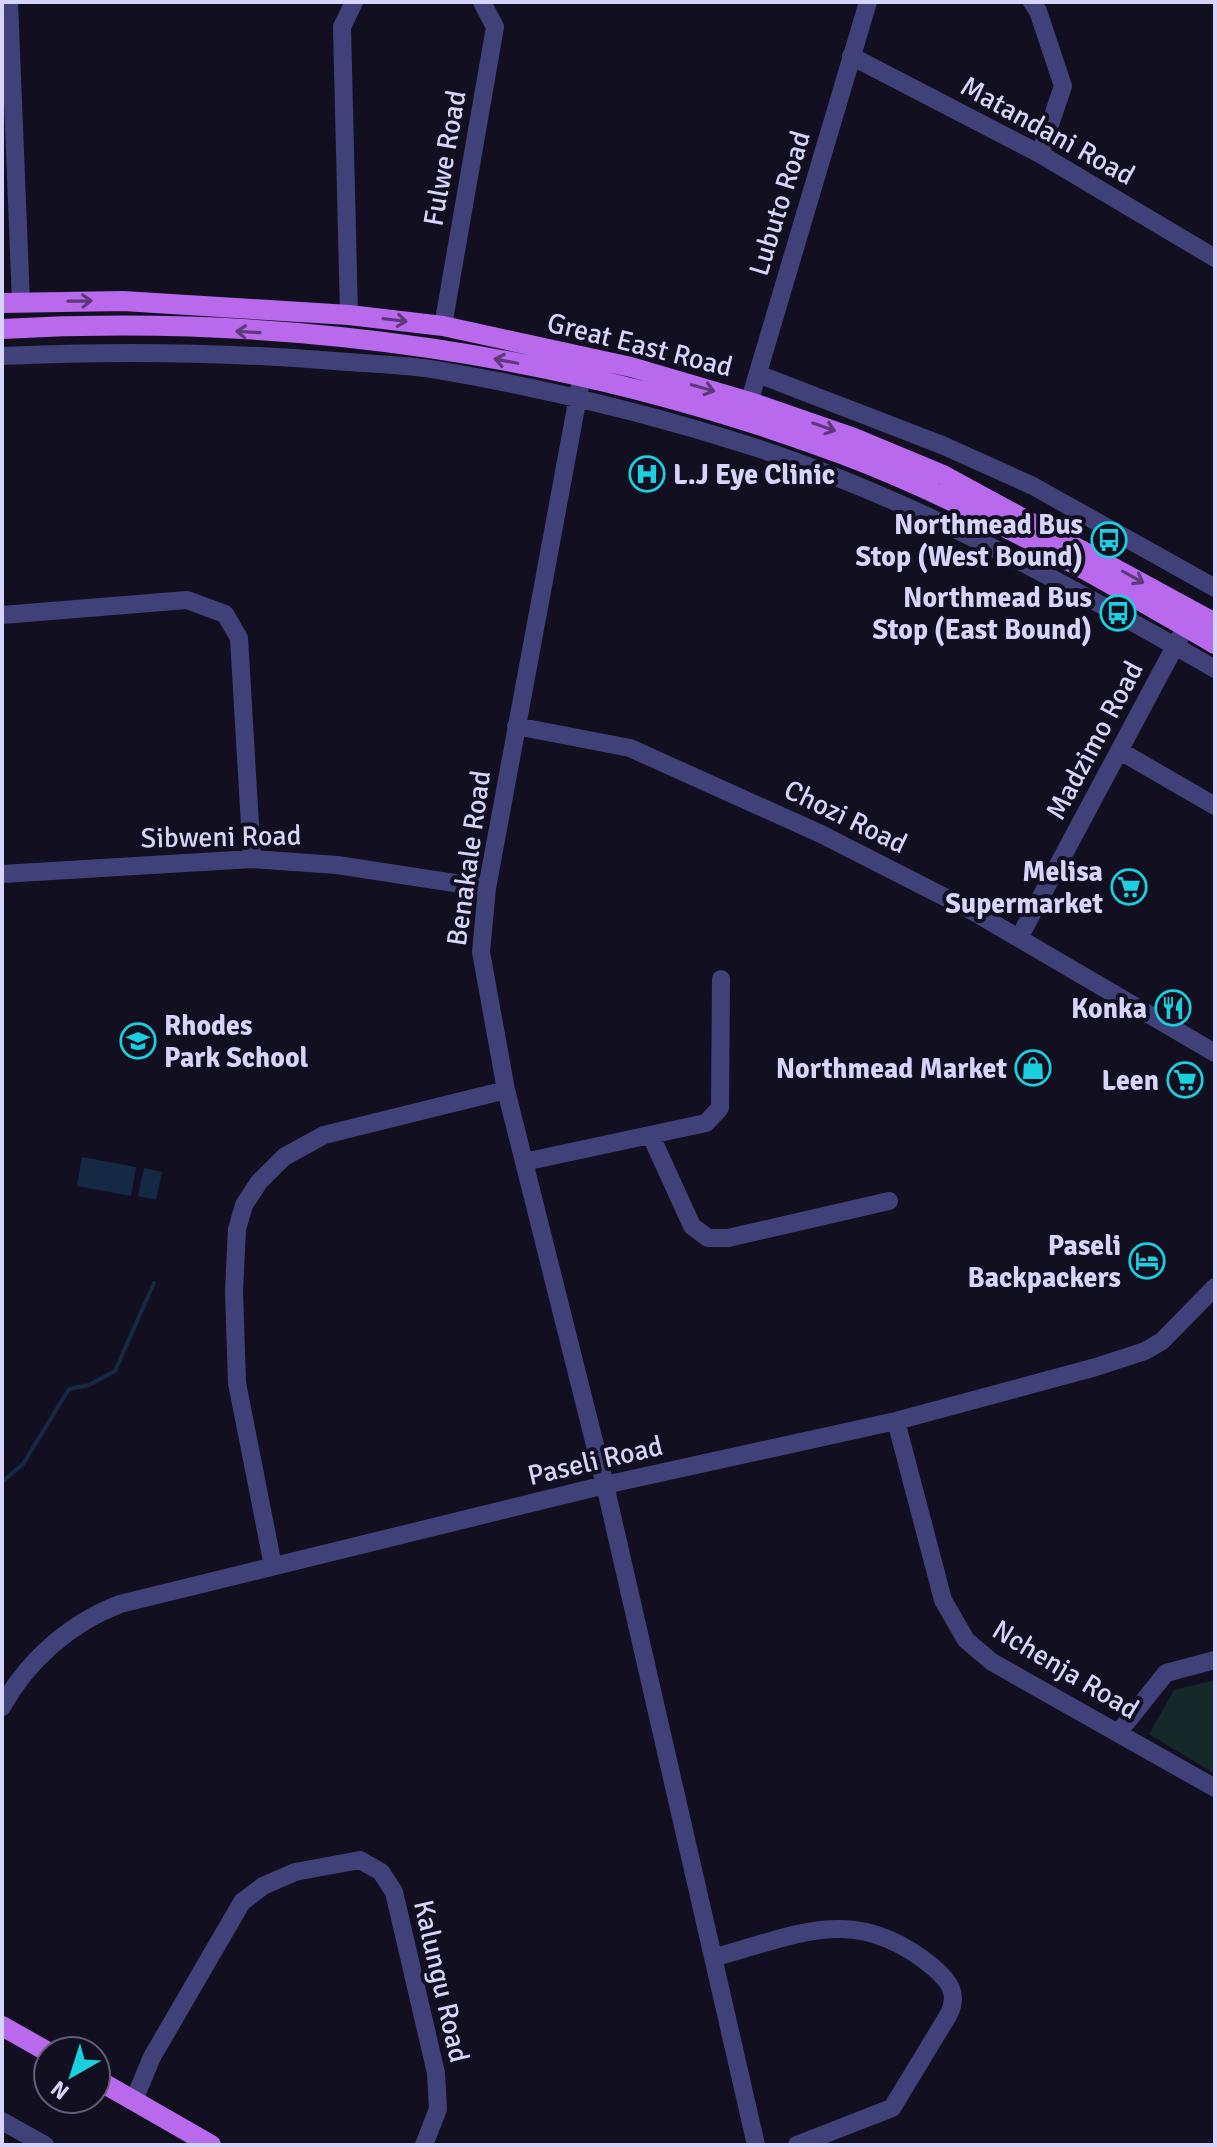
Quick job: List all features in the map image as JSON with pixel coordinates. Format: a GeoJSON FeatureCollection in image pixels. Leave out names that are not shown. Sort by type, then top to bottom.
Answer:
{"type":"FeatureCollection","features":[{"type":"Feature","properties":{"kind":"main road","name":"Great East Road"},"geometry":{"type":"LineString","coordinates":[[11,303],[123,301],[349,315],[443,326],[631,367],[747,411]]}},
{"type":"Feature","properties":{"kind":"main road","name":"Great East Road"},"geometry":{"type":"LineString","coordinates":[[2,329],[136,327],[344,336],[433,346],[747,411],[854,438],[943,475],[1190,619],[1215,644]]}},
{"type":"Feature","properties":{"kind":"main road","name":"Great East Road"},"geometry":{"type":"LineString","coordinates":[[1190,619],[1215,623]]}},
{"type":"Feature","properties":{"kind":"main road"},"geometry":{"type":"LineString","coordinates":[[2,2026],[32,2043]]}},
{"type":"Feature","properties":{"kind":"main road"},"geometry":{"type":"LineString","coordinates":[[112,2088],[211,2145]]}},
{"type":"Feature","properties":{"kind":"street"},"geometry":{"type":"LineString","coordinates":[[9,2],[11,303]]}},
{"type":"Feature","properties":{"kind":"street"},"geometry":{"type":"LineString","coordinates":[[349,315],[342,27],[354,2]]}},
{"type":"Feature","properties":{"kind":"street","name":"Fulwe Road"},"geometry":{"type":"LineString","coordinates":[[443,326],[495,27],[482,2]]}},
{"type":"Feature","properties":{"kind":"street","name":"Lubuto Road"},"geometry":{"type":"LineString","coordinates":[[747,411],[868,2]]}},
{"type":"Feature","properties":{"kind":"street"},"geometry":{"type":"LineString","coordinates":[[1032,2],[1038,11],[1063,86],[1040,154]]}},
{"type":"Feature","properties":{"kind":"street","name":"Matandani Road"},"geometry":{"type":"LineString","coordinates":[[851,56],[1040,154],[1215,258]]}},
{"type":"Feature","properties":{"kind":"street"},"geometry":{"type":"LineString","coordinates":[[2,356],[131,352],[268,356],[434,369],[579,398],[756,448],[824,473],[1026,566],[1215,669]]}},
{"type":"Feature","properties":{"kind":"street"},"geometry":{"type":"LineString","coordinates":[[758,374],[942,445],[1033,486],[1215,588]]}},
{"type":"Feature","properties":{"kind":"street","name":"Benakale Road"},"geometry":{"type":"LineString","coordinates":[[582,375],[487,888],[481,952],[506,1090],[605,1485],[716,1957],[756,2145]]}},
{"type":"Feature","properties":{"kind":"street"},"geometry":{"type":"LineString","coordinates":[[2,615],[187,600],[225,614],[239,638],[252,859]]}},
{"type":"Feature","properties":{"kind":"street","name":"Madzimo Road"},"geometry":{"type":"LineString","coordinates":[[1019,938],[1190,619]]}},
{"type":"Feature","properties":{"kind":"street","name":"Chozi Road"},"geometry":{"type":"LineString","coordinates":[[516,726],[621,746],[670,765],[834,840],[1019,938],[1215,1053]]}},
{"type":"Feature","properties":{"kind":"street"},"geometry":{"type":"LineString","coordinates":[[1120,751],[1215,806]]}},
{"type":"Feature","properties":{"kind":"street","name":"Sibweni Road"},"geometry":{"type":"LineString","coordinates":[[2,874],[252,859],[337,865],[487,888]]}},
{"type":"Feature","properties":{"kind":"street"},"geometry":{"type":"LineString","coordinates":[[524,1162],[706,1123],[720,1108],[721,979]]}},
{"type":"Feature","properties":{"kind":"street"},"geometry":{"type":"LineString","coordinates":[[273,1566],[237,1383],[234,1291],[237,1229],[244,1205],[259,1182],[284,1157],[324,1135],[506,1090]]}},
{"type":"Feature","properties":{"kind":"street"},"geometry":{"type":"LineString","coordinates":[[651,1136],[692,1226],[708,1238],[728,1238],[889,1201]]}},
{"type":"Feature","properties":{"kind":"street","name":"Paseli Road"},"geometry":{"type":"LineString","coordinates":[[2,1707],[40,1657],[78,1624],[98,1612],[148,1595],[605,1485],[896,1421],[1145,1351],[1181,1326],[1215,1287]]}},
{"type":"Feature","properties":{"kind":"street","name":"Nchenja Road"},"geometry":{"type":"LineString","coordinates":[[896,1421],[943,1600],[955,1625],[992,1662],[1215,1788]]}},
{"type":"Feature","properties":{"kind":"street"},"geometry":{"type":"LineString","coordinates":[[1118,1733],[1166,1673],[1215,1660]]}},
{"type":"Feature","properties":{"kind":"street","name":"Kalungu Road"},"geometry":{"type":"LineString","coordinates":[[134,2100],[152,2057],[242,1902],[263,1886],[295,1872],[360,1860],[381,1872],[394,1892],[436,2073],[438,2109],[424,2145]]}},
{"type":"Feature","properties":{"kind":"street"},"geometry":{"type":"LineString","coordinates":[[716,1957],[822,1929],[865,1929],[924,1960],[953,1990],[949,2014],[897,2103],[887,2111],[797,2145]]}},
{"type":"Feature","properties":{"kind":"street"},"geometry":{"type":"LineString","coordinates":[[2,2121],[45,2145]]}},
{"type":"Feature","properties":{"kind":"green space"},"geometry":{"type":"Polygon","coordinates":[[[1215,1680],[1215,1774],[1149,1734],[1174,1690],[1215,1680]]]}},
{"type":"Feature","properties":{"kind":"water"},"geometry":{"type":"Polygon","coordinates":[[[82,1157],[136,1167],[131,1196],[77,1186],[82,1157]]]}},
{"type":"Feature","properties":{"kind":"water"},"geometry":{"type":"Polygon","coordinates":[[[144,1168],[162,1172],[156,1200],[138,1196],[144,1168]]]}},
{"type":"Feature","properties":{"kind":"waterway"},"geometry":{"type":"LineString","coordinates":[[2,1482],[23,1464],[69,1389],[89,1385],[115,1371],[154,1283]]}},
{"type":"Feature","properties":{"kind":"place","name":"L.J Eye Clinic"},"geometry":{"type":"Point","coordinates":[647,474]}},
{"type":"Feature","properties":{"kind":"place","name":"Northmead Bus Stop (West Bound)"},"geometry":{"type":"Point","coordinates":[1109,540]}},
{"type":"Feature","properties":{"kind":"place","name":"Northmead Bus Stop (East Bound)"},"geometry":{"type":"Point","coordinates":[1118,613]}},
{"type":"Feature","properties":{"kind":"place","name":"Melisa Supermarket"},"geometry":{"type":"Point","coordinates":[1129,887]}},
{"type":"Feature","properties":{"kind":"place","name":"Konka"},"geometry":{"type":"Point","coordinates":[1173,1008]}},
{"type":"Feature","properties":{"kind":"place","name":"Rhodes Park School"},"geometry":{"type":"Point","coordinates":[138,1041]}},
{"type":"Feature","properties":{"kind":"place","name":"Northmead Market"},"geometry":{"type":"Point","coordinates":[1033,1068]}},
{"type":"Feature","properties":{"kind":"place","name":"Leen"},"geometry":{"type":"Point","coordinates":[1185,1080]}},
{"type":"Feature","properties":{"kind":"place","name":"Paseli Backpackers"},"geometry":{"type":"Point","coordinates":[1147,1261]}}]}
